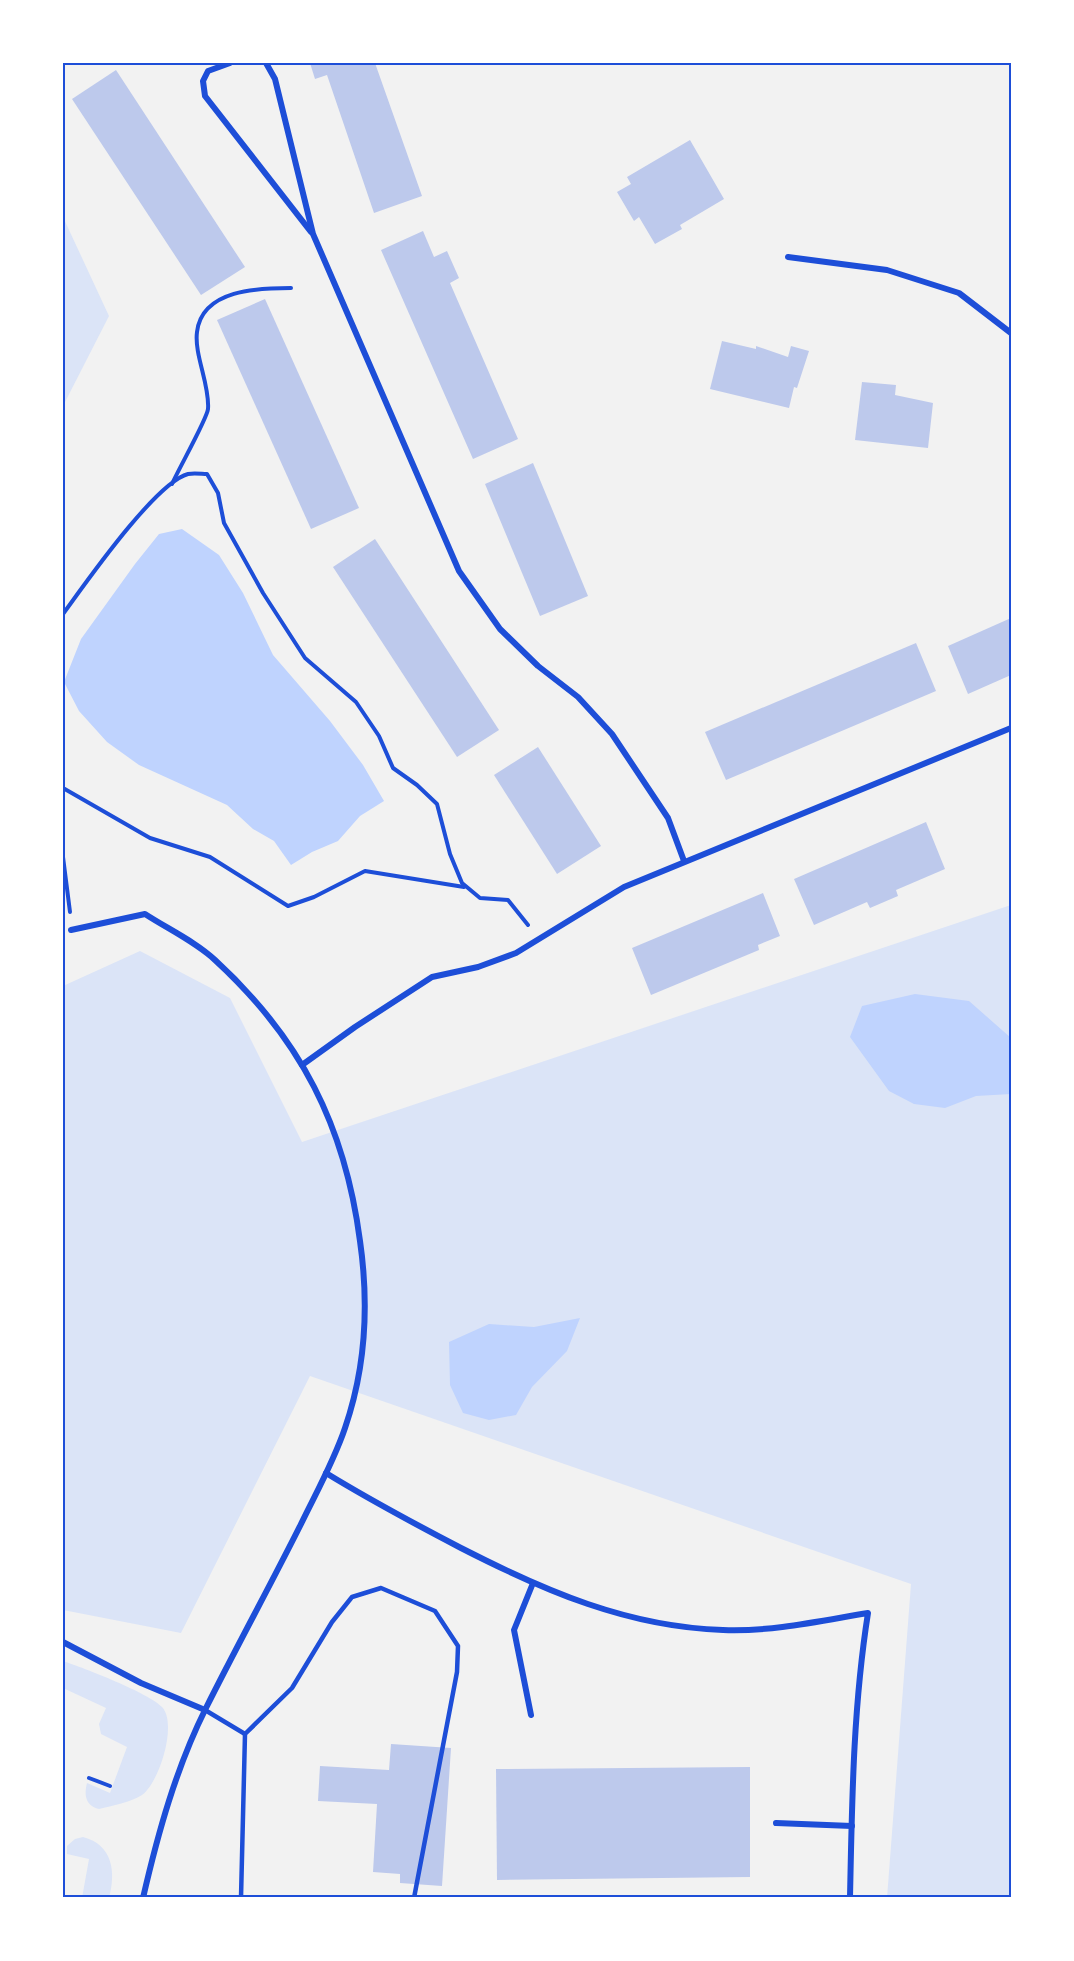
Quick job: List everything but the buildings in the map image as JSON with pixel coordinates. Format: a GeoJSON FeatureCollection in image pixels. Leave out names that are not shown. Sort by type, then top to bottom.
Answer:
{"type":"FeatureCollection","features":[{"type":"Feature","properties":{"kind":"street"},"geometry":{"type":"LineString","coordinates":[[230,63],[208,71],[203,81],[205,96],[313,234]]}},
{"type":"Feature","properties":{"kind":"street"},"geometry":{"type":"LineString","coordinates":[[266,63],[275,79],[313,234],[459,571],[500,629],[538,666],[578,697],[612,734],[668,818],[684,861]]}},
{"type":"Feature","properties":{"kind":"street"},"geometry":{"type":"LineString","coordinates":[[788,257],[887,270],[959,293],[1011,333]]}},
{"type":"Feature","properties":{"kind":"street"},"geometry":{"type":"LineString","coordinates":[[302,1065],[432,977],[478,967],[516,953],[540,940],[573,916],[624,887],[1011,728]]}},
{"type":"Feature","properties":{"kind":"street"},"geometry":{"type":"LineString","coordinates":[[71,930],[145,914],[213,957],[275,1023],[302,1065],[336,1131],[349,1173],[363,1262],[366,1305],[363,1350],[345,1428],[326,1473],[205,1710],[161,1822],[143,1898]]}},
{"type":"Feature","properties":{"kind":"street"},"geometry":{"type":"LineString","coordinates":[[326,1473],[378,1505],[534,1583],[614,1614],[664,1625],[724,1631],[786,1626],[868,1613],[858,1677],[850,1898]]}},
{"type":"Feature","properties":{"kind":"street"},"geometry":{"type":"LineString","coordinates":[[531,1715],[514,1630],[534,1583]]}},
{"type":"Feature","properties":{"kind":"street"},"geometry":{"type":"LineString","coordinates":[[63,1641],[141,1683],[205,1710]]}},
{"type":"Feature","properties":{"kind":"street"},"geometry":{"type":"LineString","coordinates":[[776,1823],[852,1826]]}},
{"type":"Feature","properties":{"kind":"lane"},"geometry":{"type":"LineString","coordinates":[[241,1898],[245,1734],[292,1688],[332,1622],[352,1596],[381,1588],[435,1611],[458,1646],[457,1672],[414,1898]]}},
{"type":"Feature","properties":{"kind":"lane"},"geometry":{"type":"LineString","coordinates":[[205,1710],[245,1734]]}},
{"type":"Feature","properties":{"kind":"path"},"geometry":{"type":"LineString","coordinates":[[172,484],[208,411],[197,332],[206,310],[230,295],[259,288],[291,288]]}},
{"type":"Feature","properties":{"kind":"path"},"geometry":{"type":"LineString","coordinates":[[63,614],[124,531],[172,484],[188,474],[207,474],[218,493],[224,523],[263,593],[304,658],[356,702],[379,736],[393,768],[417,785],[436,804],[450,854],[462,883],[480,898],[508,900],[540,940]]}},
{"type":"Feature","properties":{"kind":"path"},"geometry":{"type":"LineString","coordinates":[[63,788],[150,838],[210,857],[288,906],[314,897],[365,871],[466,887]]}},
{"type":"Feature","properties":{"kind":"path"},"geometry":{"type":"LineString","coordinates":[[63,857],[71,930]]}},
{"type":"Feature","properties":{"kind":"path"},"geometry":{"type":"LineString","coordinates":[[89,1778],[110,1786]]}},
{"type":"Feature","properties":{"kind":"shaded area"},"geometry":{"type":"Polygon","coordinates":[[[63,217],[109,316],[63,406],[63,217]]]}},
{"type":"Feature","properties":{"kind":"shaded area"},"geometry":{"type":"Polygon","coordinates":[[[1011,905],[1011,1898],[887,1898],[911,1584],[310,1376],[181,1633],[63,1610],[63,986],[140,951],[230,998],[302,1142],[1011,905]]]}},
{"type":"Feature","properties":{"kind":"shaded area"},"geometry":{"type":"Polygon","coordinates":[[[63,1661],[130,1688],[162,1707],[168,1726],[164,1753],[155,1779],[142,1795],[127,1802],[99,1809],[88,1802],[87,1783],[110,1793],[127,1747],[101,1734],[99,1724],[106,1708],[63,1688],[63,1661]]]}},
{"type":"Feature","properties":{"kind":"shaded area"},"geometry":{"type":"Polygon","coordinates":[[[83,1837],[101,1846],[110,1861],[112,1879],[109,1898],[82,1898],[89,1859],[67,1854],[67,1846],[75,1839],[83,1837]]]}},
{"type":"Feature","properties":{"kind":"water"},"geometry":{"type":"Polygon","coordinates":[[[182,529],[219,555],[243,593],[273,655],[330,721],[363,765],[384,801],[360,816],[338,841],[312,852],[291,865],[274,841],[253,829],[227,805],[139,765],[107,742],[79,711],[64,682],[81,639],[135,564],[159,534],[182,529]]]}},
{"type":"Feature","properties":{"kind":"water"},"geometry":{"type":"Polygon","coordinates":[[[915,994],[969,1001],[1011,1038],[1011,1094],[976,1096],[945,1108],[914,1104],[889,1091],[850,1037],[862,1006],[915,994]]]}},
{"type":"Feature","properties":{"kind":"water"},"geometry":{"type":"Polygon","coordinates":[[[580,1318],[567,1351],[532,1387],[516,1415],[489,1420],[463,1413],[450,1385],[449,1342],[489,1324],[534,1327],[580,1318]]]}}]}
